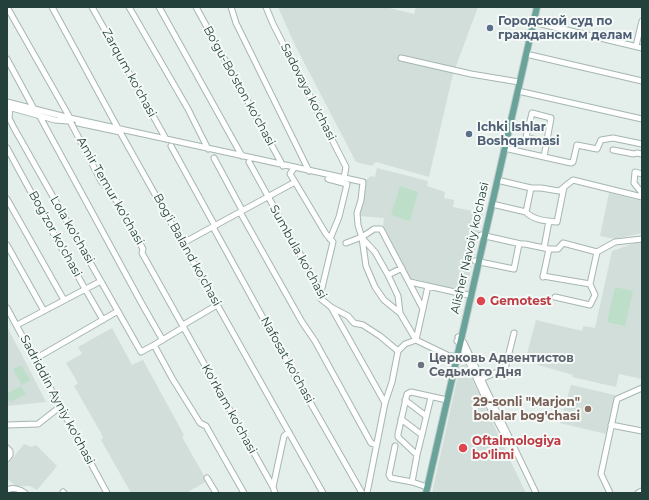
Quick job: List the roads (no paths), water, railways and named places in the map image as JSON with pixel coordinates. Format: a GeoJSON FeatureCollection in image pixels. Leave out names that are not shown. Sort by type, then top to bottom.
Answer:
{"type":"FeatureCollection","features":[{"type":"Feature","properties":{"kind":"main road","name":"Alisher Navoiy ko'chasi"},"geometry":{"type":"LineString","coordinates":[[459,340],[533,7]]}},
{"type":"Feature","properties":{"kind":"main road","name":"Alisher Navoiy ko'chasi"},"geometry":{"type":"LineString","coordinates":[[483,235],[492,204],[518,91],[517,82],[526,54],[537,7]]}},
{"type":"Feature","properties":{"kind":"main road","name":"Alisher Navoiy ko'chasi"},"geometry":{"type":"LineString","coordinates":[[422,493],[426,489],[456,357],[468,295],[477,261]]}},
{"type":"Feature","properties":{"kind":"street","name":"Amir Temur ko'chasi"},"geometry":{"type":"LineString","coordinates":[[7,7],[102,181],[116,200],[143,249],[142,253],[183,326]]}},
{"type":"Feature","properties":{"kind":"street","name":"Bog'i Baland ko'chasi"},"geometry":{"type":"LineString","coordinates":[[52,7],[119,130],[323,493]]}},
{"type":"Feature","properties":{"kind":"street","name":"Zarqum ko'chasi"},"geometry":{"type":"LineString","coordinates":[[92,7],[166,139]]}},
{"type":"Feature","properties":{"kind":"street"},"geometry":{"type":"LineString","coordinates":[[129,7],[188,109],[208,149]]}},
{"type":"Feature","properties":{"kind":"street"},"geometry":{"type":"LineString","coordinates":[[159,7],[242,156]]}},
{"type":"Feature","properties":{"kind":"street","name":"Bo'gu-Bo'ston ko'chasi"},"geometry":{"type":"LineString","coordinates":[[196,7],[283,166]]}},
{"type":"Feature","properties":{"kind":"street"},"geometry":{"type":"LineString","coordinates":[[231,7],[236,23],[309,171]]}},
{"type":"Feature","properties":{"kind":"street","name":"Sadovaya ko'chasi"},"geometry":{"type":"LineString","coordinates":[[266,7],[273,24],[346,166],[344,178]]}},
{"type":"Feature","properties":{"kind":"street"},"geometry":{"type":"LineString","coordinates":[[533,22],[642,48]]}},
{"type":"Feature","properties":{"kind":"street"},"geometry":{"type":"LineString","coordinates":[[636,46],[642,24]]}},
{"type":"Feature","properties":{"kind":"street"},"geometry":{"type":"LineString","coordinates":[[526,54],[642,81]]}},
{"type":"Feature","properties":{"kind":"street"},"geometry":{"type":"LineString","coordinates":[[401,58],[471,74],[517,82]]}},
{"type":"Feature","properties":{"kind":"street"},"geometry":{"type":"LineString","coordinates":[[7,59],[34,109]]}},
{"type":"Feature","properties":{"kind":"street"},"geometry":{"type":"LineString","coordinates":[[518,91],[642,119]]}},
{"type":"Feature","properties":{"kind":"street"},"geometry":{"type":"LineString","coordinates":[[8,105],[55,120],[70,120]]}},
{"type":"Feature","properties":{"kind":"street"},"geometry":{"type":"LineString","coordinates":[[8,105],[34,109],[70,120],[166,139],[283,166],[363,182],[361,200],[357,213],[358,225],[362,238],[366,266],[375,287],[384,300],[400,313],[416,340],[434,349],[456,357],[467,357]]}},
{"type":"Feature","properties":{"kind":"street","name":"Lola ko'chasi"},"geometry":{"type":"LineString","coordinates":[[8,105],[10,118],[14,128],[141,352],[154,344]]}},
{"type":"Feature","properties":{"kind":"street"},"geometry":{"type":"LineString","coordinates":[[544,157],[547,143],[551,118],[532,113],[526,137],[547,143]]}},
{"type":"Feature","properties":{"kind":"street"},"geometry":{"type":"LineString","coordinates":[[39,115],[162,339]]}},
{"type":"Feature","properties":{"kind":"street"},"geometry":{"type":"LineString","coordinates":[[504,148],[571,163],[573,162],[577,145],[598,149],[601,140],[613,138],[642,144]]}},
{"type":"Feature","properties":{"kind":"street","name":"Nafosat ko'chasi"},"geometry":{"type":"LineString","coordinates":[[171,146],[290,367],[362,493]]}},
{"type":"Feature","properties":{"kind":"street","name":"Bog'zor ko'chasi"},"geometry":{"type":"LineString","coordinates":[[7,148],[103,320]]}},
{"type":"Feature","properties":{"kind":"street"},"geometry":{"type":"LineString","coordinates":[[613,150],[642,154]]}},
{"type":"Feature","properties":{"kind":"street"},"geometry":{"type":"LineString","coordinates":[[214,158],[241,211],[302,322],[315,341],[371,443],[376,445]]}},
{"type":"Feature","properties":{"kind":"street","name":"Sumbula ko'chasi"},"geometry":{"type":"LineString","coordinates":[[249,162],[321,292],[321,299],[331,307],[385,403]]}},
{"type":"Feature","properties":{"kind":"street"},"geometry":{"type":"LineString","coordinates":[[294,168],[290,174],[326,234],[333,242],[321,292]]}},
{"type":"Feature","properties":{"kind":"street"},"geometry":{"type":"LineString","coordinates":[[642,174],[635,172],[634,183],[642,193]]}},
{"type":"Feature","properties":{"kind":"street"},"geometry":{"type":"LineString","coordinates":[[328,179],[347,184],[339,217],[330,239]]}},
{"type":"Feature","properties":{"kind":"street"},"geometry":{"type":"LineString","coordinates":[[497,180],[531,188],[559,191],[573,180],[642,197]]}},
{"type":"Feature","properties":{"kind":"street"},"geometry":{"type":"LineString","coordinates":[[183,243],[295,182]]}},
{"type":"Feature","properties":{"kind":"street"},"geometry":{"type":"LineString","coordinates":[[492,204],[526,212],[530,216],[556,222],[564,187]]}},
{"type":"Feature","properties":{"kind":"street"},"geometry":{"type":"LineString","coordinates":[[526,212],[531,188]]}},
{"type":"Feature","properties":{"kind":"street"},"geometry":{"type":"LineString","coordinates":[[7,199],[64,300]]}},
{"type":"Feature","properties":{"kind":"street"},"geometry":{"type":"LineString","coordinates":[[549,221],[543,276],[590,284]]}},
{"type":"Feature","properties":{"kind":"street"},"geometry":{"type":"LineString","coordinates":[[346,243],[362,238],[374,229],[381,229],[423,309]]}},
{"type":"Feature","properties":{"kind":"street"},"geometry":{"type":"LineString","coordinates":[[483,235],[546,249],[558,249],[563,243],[597,252],[615,242],[642,239]]}},
{"type":"Feature","properties":{"kind":"street"},"geometry":{"type":"LineString","coordinates":[[362,238],[375,252],[388,275],[398,296],[400,313]]}},
{"type":"Feature","properties":{"kind":"street"},"geometry":{"type":"LineString","coordinates":[[477,261],[514,269],[519,244]]}},
{"type":"Feature","properties":{"kind":"street"},"geometry":{"type":"LineString","coordinates":[[7,245],[44,311]]}},
{"type":"Feature","properties":{"kind":"street"},"geometry":{"type":"LineString","coordinates":[[555,298],[590,306],[595,295],[590,284],[597,252]]}},
{"type":"Feature","properties":{"kind":"street"},"geometry":{"type":"LineString","coordinates":[[388,275],[402,268]]}},
{"type":"Feature","properties":{"kind":"street"},"geometry":{"type":"LineString","coordinates":[[17,325],[101,281]]}},
{"type":"Feature","properties":{"kind":"street"},"geometry":{"type":"LineString","coordinates":[[410,282],[468,295]]}},
{"type":"Feature","properties":{"kind":"street"},"geometry":{"type":"LineString","coordinates":[[416,340],[428,286]]}},
{"type":"Feature","properties":{"kind":"street"},"geometry":{"type":"LineString","coordinates":[[217,305],[154,344],[172,378],[200,423],[206,426],[244,493]]}},
{"type":"Feature","properties":{"kind":"street"},"geometry":{"type":"LineString","coordinates":[[331,307],[348,316],[354,323],[363,325],[380,336],[398,352]]}},
{"type":"Feature","properties":{"kind":"street","name":"Sadriddin Ayniy ko'chasi"},"geometry":{"type":"LineString","coordinates":[[7,308],[108,493]]}},
{"type":"Feature","properties":{"kind":"street"},"geometry":{"type":"LineString","coordinates":[[36,359],[118,311]]}},
{"type":"Feature","properties":{"kind":"street","name":"Ko'rkam ko'chasi"},"geometry":{"type":"LineString","coordinates":[[183,326],[275,493]]}},
{"type":"Feature","properties":{"kind":"street"},"geometry":{"type":"LineString","coordinates":[[479,380],[505,369],[514,333]]}},
{"type":"Feature","properties":{"kind":"street"},"geometry":{"type":"LineString","coordinates":[[366,493],[385,403],[392,382],[398,352],[405,344],[416,340]]}},
{"type":"Feature","properties":{"kind":"street"},"geometry":{"type":"LineString","coordinates":[[459,340],[533,493]]}},
{"type":"Feature","properties":{"kind":"street"},"geometry":{"type":"LineString","coordinates":[[459,340],[536,493]]}},
{"type":"Feature","properties":{"kind":"street"},"geometry":{"type":"LineString","coordinates":[[610,493],[601,474],[617,399],[642,388]]}},
{"type":"Feature","properties":{"kind":"street"},"geometry":{"type":"LineString","coordinates":[[417,455],[398,437],[407,394],[411,392],[445,400]]}},
{"type":"Feature","properties":{"kind":"street"},"geometry":{"type":"LineString","coordinates":[[412,482],[431,397]]}},
{"type":"Feature","properties":{"kind":"street"},"geometry":{"type":"LineString","coordinates":[[405,400],[426,416]]}},
{"type":"Feature","properties":{"kind":"street"},"geometry":{"type":"LineString","coordinates":[[7,425],[38,424],[61,406]]}},
{"type":"Feature","properties":{"kind":"street"},"geometry":{"type":"LineString","coordinates":[[401,419],[422,435]]}},
{"type":"Feature","properties":{"kind":"street"},"geometry":{"type":"LineString","coordinates":[[612,425],[642,431]]}},
{"type":"Feature","properties":{"kind":"street"},"geometry":{"type":"LineString","coordinates":[[273,487],[284,436],[289,432]]}},
{"type":"Feature","properties":{"kind":"street"},"geometry":{"type":"LineString","coordinates":[[395,446],[389,475],[392,478],[412,482],[426,489]]}},
{"type":"Feature","properties":{"kind":"street"},"geometry":{"type":"LineString","coordinates":[[7,448],[10,451],[10,455],[7,459]]}},
{"type":"Feature","properties":{"kind":"street"},"geometry":{"type":"LineString","coordinates":[[208,478],[216,493]]}},
{"type":"Feature","properties":{"kind":"street"},"geometry":{"type":"LineString","coordinates":[[7,490],[10,488],[20,490],[25,493]]}},
{"type":"Feature","properties":{"kind":"street"},"geometry":{"type":"LineString","coordinates":[[638,493],[642,491]]}},
{"type":"Feature","properties":{"kind":"place","name":"Городской суд по гражданским делам"},"geometry":{"type":"Point","coordinates":[490,28]}},
{"type":"Feature","properties":{"kind":"place","name":"Ichki Ishlar Boshqarmasi"},"geometry":{"type":"Point","coordinates":[469,134]}},
{"type":"Feature","properties":{"kind":"place","name":"Gemotest"},"geometry":{"type":"Point","coordinates":[481,301]}},
{"type":"Feature","properties":{"kind":"place","name":"Церковь Адвентистов Седьмого Дня"},"geometry":{"type":"Point","coordinates":[421,365]}},
{"type":"Feature","properties":{"kind":"place","name":"29-sonli \"Marjon\" bolalar bog'chasi"},"geometry":{"type":"Point","coordinates":[588,409]}},
{"type":"Feature","properties":{"kind":"place","name":"Oftalmologiya bo'limi"},"geometry":{"type":"Point","coordinates":[463,448]}}]}
